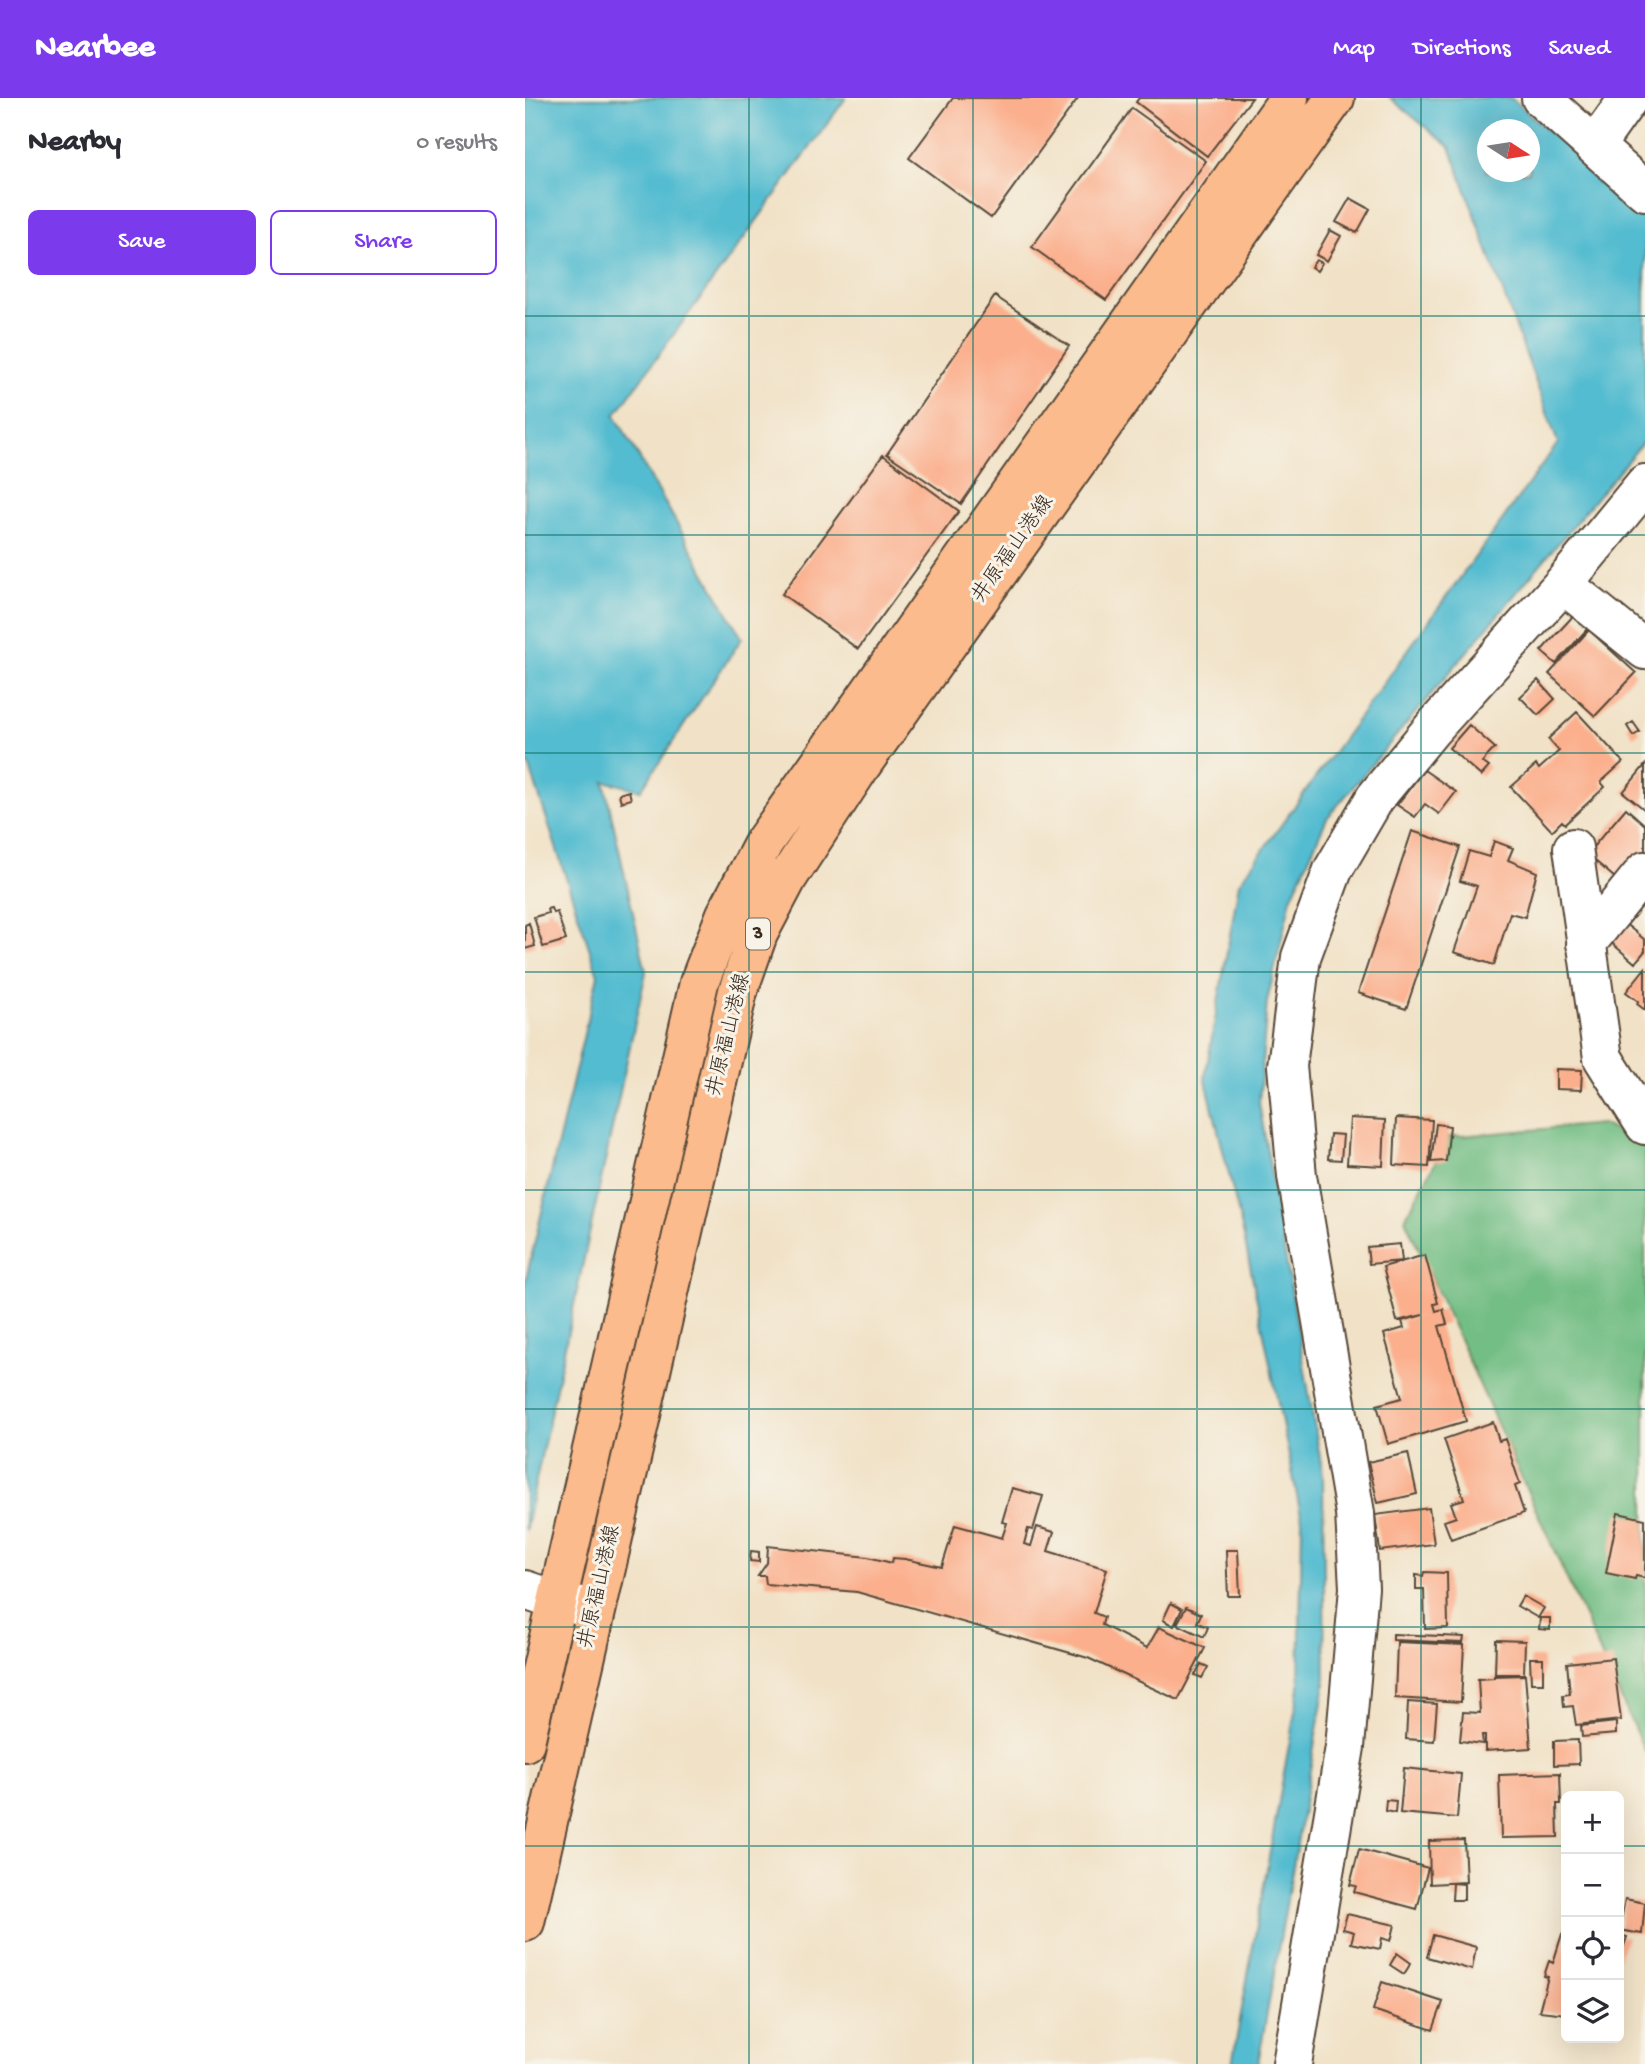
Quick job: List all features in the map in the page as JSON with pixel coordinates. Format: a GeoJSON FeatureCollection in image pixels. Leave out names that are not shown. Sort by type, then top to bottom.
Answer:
{"type":"FeatureCollection","features":[{"type":"Feature","properties":{"kind":"main road","name":"井原福山港線"},"geometry":{"type":"LineString","coordinates":[[525,1742],[537,1594],[699,983],[726,915],[764,842],[1289,98]]}},
{"type":"Feature","properties":{"kind":"main road","name":"井原福山港線"},"geometry":{"type":"LineString","coordinates":[[525,1922],[738,991],[758,934],[788,877],[860,766],[1335,98]]}},
{"type":"Feature","properties":{"kind":"street"},"geometry":{"type":"LineString","coordinates":[[1541,98],[1645,191]]}},
{"type":"Feature","properties":{"kind":"street"},"geometry":{"type":"LineString","coordinates":[[1595,146],[1629,98]]}},
{"type":"Feature","properties":{"kind":"street"},"geometry":{"type":"LineString","coordinates":[[1292,2064],[1345,1747],[1359,1588],[1355,1513],[1297,1176],[1286,1066],[1301,957],[1333,870],[1375,798],[1432,729],[1563,584],[1645,484]]}},
{"type":"Feature","properties":{"kind":"street"},"geometry":{"type":"LineString","coordinates":[[1563,584],[1645,650]]}},
{"type":"Feature","properties":{"kind":"street"},"geometry":{"type":"LineString","coordinates":[[1573,848],[1603,1058],[1645,1125]]}},
{"type":"Feature","properties":{"kind":"street"},"geometry":{"type":"LineString","coordinates":[[1585,944],[1645,871]]}},
{"type":"Feature","properties":{"kind":"street"},"geometry":{"type":"LineString","coordinates":[[537,1594],[596,1609]]}},
{"type":"Feature","properties":{"kind":"green space"},"geometry":{"type":"Polygon","coordinates":[[[1602,1124],[1645,1147],[1645,1752],[1405,1219],[1449,1137],[1602,1124]]]}},
{"type":"Feature","properties":{"kind":"water"},"geometry":{"type":"Polygon","coordinates":[[[525,98],[846,98],[615,415],[742,638],[641,790],[604,781],[646,972],[525,1531],[525,1283],[598,975],[529,765],[525,764],[525,98]]]}},
{"type":"Feature","properties":{"kind":"water"},"geometry":{"type":"Polygon","coordinates":[[[1390,98],[1511,98],[1535,119],[1477,119],[1477,182],[1540,182],[1540,124],[1645,217],[1645,440],[1327,818],[1291,898],[1267,1002],[1259,1103],[1323,1475],[1325,1685],[1258,2064],[1232,2064],[1299,1689],[1302,1520],[1243,1232],[1205,1077],[1239,883],[1558,443],[1450,147],[1390,98]]]}},
{"type":"Feature","properties":{"kind":"building"},"geometry":{"type":"Polygon","coordinates":[[[953,98],[1078,98],[991,218],[909,158],[953,98]]]}},
{"type":"Feature","properties":{"kind":"building"},"geometry":{"type":"Polygon","coordinates":[[[1139,98],[1252,98],[1207,156],[1136,102],[1139,98]]]}},
{"type":"Feature","properties":{"kind":"building"},"geometry":{"type":"Polygon","coordinates":[[[1132,108],[1206,161],[1106,300],[1032,247],[1132,108]]]}},
{"type":"Feature","properties":{"kind":"building"},"geometry":{"type":"Polygon","coordinates":[[[1350,198],[1370,209],[1357,233],[1336,222],[1350,198]]]}},
{"type":"Feature","properties":{"kind":"building"},"geometry":{"type":"Polygon","coordinates":[[[1330,230],[1341,236],[1327,261],[1316,255],[1330,230]]]}},
{"type":"Feature","properties":{"kind":"building"},"geometry":{"type":"Polygon","coordinates":[[[1316,260],[1322,263],[1317,271],[1311,267],[1316,260]]]}},
{"type":"Feature","properties":{"kind":"building"},"geometry":{"type":"Polygon","coordinates":[[[995,296],[1069,346],[961,504],[887,454],[995,296]]]}},
{"type":"Feature","properties":{"kind":"building"},"geometry":{"type":"Polygon","coordinates":[[[883,455],[959,511],[858,649],[782,594],[883,455]]]}},
{"type":"Feature","properties":{"kind":"building"},"geometry":{"type":"Polygon","coordinates":[[[1574,615],[1588,628],[1556,664],[1541,651],[1574,615]]]}},
{"type":"Feature","properties":{"kind":"building"},"geometry":{"type":"Polygon","coordinates":[[[1589,630],[1636,673],[1595,716],[1549,674],[1589,630]]]}},
{"type":"Feature","properties":{"kind":"building"},"geometry":{"type":"Polygon","coordinates":[[[1538,680],[1555,699],[1538,715],[1520,697],[1538,680]]]}},
{"type":"Feature","properties":{"kind":"building"},"geometry":{"type":"Polygon","coordinates":[[[1577,712],[1623,762],[1601,782],[1605,787],[1565,824],[1562,821],[1552,831],[1511,787],[1536,765],[1539,769],[1559,751],[1548,739],[1577,712]]]}},
{"type":"Feature","properties":{"kind":"building"},"geometry":{"type":"Polygon","coordinates":[[[1633,722],[1640,732],[1633,736],[1627,726],[1633,722]]]}},
{"type":"Feature","properties":{"kind":"building"},"geometry":{"type":"Polygon","coordinates":[[[1469,725],[1495,748],[1482,762],[1489,767],[1481,776],[1449,748],[1469,725]]]}},
{"type":"Feature","properties":{"kind":"building"},"geometry":{"type":"Polygon","coordinates":[[[1645,765],[1645,810],[1623,792],[1645,765]]]}},
{"type":"Feature","properties":{"kind":"building"},"geometry":{"type":"Polygon","coordinates":[[[1424,770],[1456,792],[1439,814],[1425,804],[1415,817],[1397,805],[1424,770]]]}},
{"type":"Feature","properties":{"kind":"building"},"geometry":{"type":"Polygon","coordinates":[[[629,791],[631,799],[621,802],[619,794],[629,791]]]}},
{"type":"Feature","properties":{"kind":"building"},"geometry":{"type":"Polygon","coordinates":[[[1626,808],[1645,825],[1645,852],[1628,873],[1623,868],[1615,878],[1587,854],[1626,808]]]}},
{"type":"Feature","properties":{"kind":"building"},"geometry":{"type":"Polygon","coordinates":[[[1412,831],[1460,847],[1406,1009],[1358,993],[1412,831]]]}},
{"type":"Feature","properties":{"kind":"building"},"geometry":{"type":"Polygon","coordinates":[[[1494,841],[1513,848],[1508,860],[1537,872],[1525,917],[1510,913],[1494,965],[1454,952],[1477,886],[1460,881],[1469,851],[1489,857],[1494,841]]]}},
{"type":"Feature","properties":{"kind":"building"},"geometry":{"type":"Polygon","coordinates":[[[551,908],[553,913],[557,912],[566,940],[543,947],[534,917],[548,913],[547,909],[551,908]]]}},
{"type":"Feature","properties":{"kind":"building"},"geometry":{"type":"Polygon","coordinates":[[[1623,922],[1645,940],[1645,951],[1635,963],[1608,940],[1623,922]]]}},
{"type":"Feature","properties":{"kind":"building"},"geometry":{"type":"Polygon","coordinates":[[[529,923],[535,946],[525,949],[525,925],[529,923]]]}},
{"type":"Feature","properties":{"kind":"building"},"geometry":{"type":"Polygon","coordinates":[[[1645,968],[1645,1010],[1626,992],[1645,968]]]}},
{"type":"Feature","properties":{"kind":"building"},"geometry":{"type":"Polygon","coordinates":[[[1556,1069],[1582,1070],[1581,1090],[1556,1089],[1556,1069]]]}},
{"type":"Feature","properties":{"kind":"building"},"geometry":{"type":"Polygon","coordinates":[[[1350,1118],[1385,1120],[1383,1166],[1347,1164],[1350,1118]]]}},
{"type":"Feature","properties":{"kind":"building"},"geometry":{"type":"Polygon","coordinates":[[[1396,1118],[1432,1120],[1429,1167],[1394,1165],[1396,1118]]]}},
{"type":"Feature","properties":{"kind":"building"},"geometry":{"type":"Polygon","coordinates":[[[1436,1124],[1450,1126],[1446,1161],[1431,1162],[1436,1124]]]}},
{"type":"Feature","properties":{"kind":"building"},"geometry":{"type":"Polygon","coordinates":[[[1330,1134],[1343,1135],[1341,1160],[1328,1159],[1330,1134]]]}},
{"type":"Feature","properties":{"kind":"building"},"geometry":{"type":"Polygon","coordinates":[[[1400,1244],[1402,1261],[1369,1264],[1367,1247],[1400,1244]]]}},
{"type":"Feature","properties":{"kind":"building"},"geometry":{"type":"Polygon","coordinates":[[[1425,1255],[1438,1303],[1434,1304],[1436,1311],[1443,1309],[1447,1324],[1439,1326],[1466,1421],[1388,1444],[1377,1405],[1402,1398],[1384,1334],[1404,1328],[1402,1321],[1423,1315],[1397,1321],[1383,1267],[1425,1255]]]}},
{"type":"Feature","properties":{"kind":"building"},"geometry":{"type":"Polygon","coordinates":[[[1493,1422],[1499,1441],[1505,1439],[1520,1484],[1515,1486],[1524,1513],[1451,1539],[1444,1521],[1456,1517],[1451,1503],[1464,1499],[1444,1439],[1493,1422]]]}},
{"type":"Feature","properties":{"kind":"building"},"geometry":{"type":"Polygon","coordinates":[[[1408,1453],[1417,1494],[1378,1503],[1368,1462],[1408,1453]]]}},
{"type":"Feature","properties":{"kind":"building"},"geometry":{"type":"Polygon","coordinates":[[[1012,1488],[1043,1496],[1033,1530],[1028,1529],[1024,1544],[1031,1546],[1037,1527],[1054,1532],[1048,1551],[1107,1569],[1094,1613],[1104,1617],[1102,1625],[1147,1648],[1159,1627],[1205,1648],[1178,1700],[1088,1658],[857,1592],[766,1584],[765,1576],[758,1576],[767,1563],[768,1546],[868,1557],[892,1563],[893,1558],[905,1559],[942,1567],[955,1525],[1002,1538],[1007,1523],[1002,1522],[1012,1488]]]}},
{"type":"Feature","properties":{"kind":"building"},"geometry":{"type":"Polygon","coordinates":[[[1429,1508],[1434,1544],[1380,1551],[1375,1515],[1429,1508]]]}},
{"type":"Feature","properties":{"kind":"building"},"geometry":{"type":"Polygon","coordinates":[[[1618,1513],[1645,1519],[1645,1578],[1636,1576],[1635,1579],[1606,1573],[1618,1513]]]}},
{"type":"Feature","properties":{"kind":"building"},"geometry":{"type":"Polygon","coordinates":[[[1226,1550],[1238,1550],[1240,1596],[1228,1596],[1226,1550]]]}},
{"type":"Feature","properties":{"kind":"building"},"geometry":{"type":"Polygon","coordinates":[[[751,1551],[759,1552],[759,1562],[750,1561],[751,1551]]]}},
{"type":"Feature","properties":{"kind":"building"},"geometry":{"type":"Polygon","coordinates":[[[1424,1572],[1447,1573],[1448,1628],[1425,1629],[1424,1589],[1416,1589],[1416,1575],[1423,1576],[1424,1572]]]}},
{"type":"Feature","properties":{"kind":"building"},"geometry":{"type":"Polygon","coordinates":[[[1523,1596],[1544,1608],[1538,1618],[1517,1606],[1523,1596]]]}},
{"type":"Feature","properties":{"kind":"building"},"geometry":{"type":"Polygon","coordinates":[[[1171,1603],[1182,1609],[1174,1626],[1163,1620],[1171,1603]]]}},
{"type":"Feature","properties":{"kind":"building"},"geometry":{"type":"Polygon","coordinates":[[[1186,1607],[1201,1614],[1197,1623],[1208,1627],[1204,1637],[1177,1624],[1186,1607]]]}},
{"type":"Feature","properties":{"kind":"building"},"geometry":{"type":"Polygon","coordinates":[[[1540,1618],[1550,1618],[1550,1630],[1539,1629],[1540,1618]]]}},
{"type":"Feature","properties":{"kind":"building"},"geometry":{"type":"Polygon","coordinates":[[[1393,1634],[1464,1637],[1463,1643],[1393,1640],[1393,1634]]]}},
{"type":"Feature","properties":{"kind":"building"},"geometry":{"type":"Polygon","coordinates":[[[1496,1640],[1525,1641],[1524,1674],[1495,1674],[1496,1640]]]}},
{"type":"Feature","properties":{"kind":"building"},"geometry":{"type":"Polygon","coordinates":[[[1397,1642],[1464,1645],[1461,1702],[1395,1698],[1397,1642]]]}},
{"type":"Feature","properties":{"kind":"building"},"geometry":{"type":"Polygon","coordinates":[[[1530,1658],[1543,1658],[1543,1683],[1531,1683],[1530,1658]]]}},
{"type":"Feature","properties":{"kind":"building"},"geometry":{"type":"Polygon","coordinates":[[[1613,1658],[1621,1720],[1576,1725],[1573,1706],[1564,1707],[1563,1695],[1570,1694],[1567,1663],[1613,1658]]]}},
{"type":"Feature","properties":{"kind":"building"},"geometry":{"type":"Polygon","coordinates":[[[1201,1664],[1208,1667],[1202,1678],[1195,1675],[1201,1664]]]}},
{"type":"Feature","properties":{"kind":"building"},"geometry":{"type":"Polygon","coordinates":[[[1525,1675],[1531,1748],[1485,1751],[1485,1735],[1482,1735],[1483,1744],[1460,1741],[1463,1712],[1480,1713],[1478,1679],[1525,1675]]]}},
{"type":"Feature","properties":{"kind":"building"},"geometry":{"type":"Polygon","coordinates":[[[1408,1702],[1437,1704],[1434,1741],[1406,1739],[1408,1702]]]}},
{"type":"Feature","properties":{"kind":"building"},"geometry":{"type":"Polygon","coordinates":[[[1616,1722],[1616,1734],[1582,1737],[1581,1726],[1616,1722]]]}},
{"type":"Feature","properties":{"kind":"building"},"geometry":{"type":"Polygon","coordinates":[[[1578,1740],[1579,1764],[1554,1765],[1554,1741],[1578,1740]]]}},
{"type":"Feature","properties":{"kind":"building"},"geometry":{"type":"Polygon","coordinates":[[[1404,1768],[1461,1774],[1457,1818],[1400,1813],[1404,1768]]]}},
{"type":"Feature","properties":{"kind":"building"},"geometry":{"type":"Polygon","coordinates":[[[1560,1773],[1558,1837],[1501,1838],[1499,1775],[1560,1773]]]}},
{"type":"Feature","properties":{"kind":"building"},"geometry":{"type":"Polygon","coordinates":[[[1386,1800],[1396,1801],[1395,1813],[1385,1811],[1386,1800]]]}},
{"type":"Feature","properties":{"kind":"building"},"geometry":{"type":"Polygon","coordinates":[[[1464,1840],[1466,1882],[1430,1884],[1429,1841],[1464,1840]]]}},
{"type":"Feature","properties":{"kind":"building"},"geometry":{"type":"Polygon","coordinates":[[[1359,1849],[1428,1868],[1417,1909],[1354,1892],[1356,1886],[1350,1885],[1359,1849]]]}},
{"type":"Feature","properties":{"kind":"building"},"geometry":{"type":"Polygon","coordinates":[[[1453,1883],[1464,1884],[1464,1900],[1452,1900],[1453,1883]]]}},
{"type":"Feature","properties":{"kind":"building"},"geometry":{"type":"Polygon","coordinates":[[[1625,1899],[1645,1903],[1642,1934],[1624,1931],[1625,1899]]]}},
{"type":"Feature","properties":{"kind":"building"},"geometry":{"type":"Polygon","coordinates":[[[1347,1914],[1395,1925],[1391,1941],[1382,1938],[1380,1949],[1351,1943],[1354,1932],[1343,1929],[1347,1914]]]}},
{"type":"Feature","properties":{"kind":"building"},"geometry":{"type":"Polygon","coordinates":[[[1433,1935],[1476,1947],[1472,1970],[1427,1957],[1433,1935]]]}},
{"type":"Feature","properties":{"kind":"building"},"geometry":{"type":"Polygon","coordinates":[[[1561,1937],[1561,2013],[1539,2011],[1548,1977],[1544,1976],[1549,1961],[1553,1963],[1561,1937]]]}},
{"type":"Feature","properties":{"kind":"building"},"geometry":{"type":"Polygon","coordinates":[[[1397,1953],[1411,1963],[1404,1974],[1390,1965],[1397,1953]]]}},
{"type":"Feature","properties":{"kind":"building"},"geometry":{"type":"Polygon","coordinates":[[[1382,1982],[1443,2002],[1433,2030],[1373,2010],[1382,1982]]]}}]}
